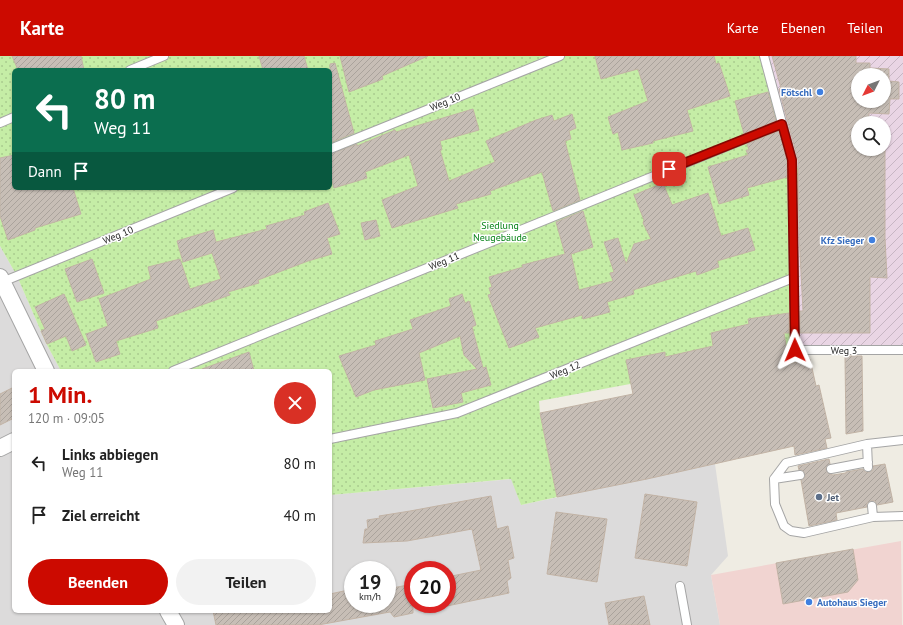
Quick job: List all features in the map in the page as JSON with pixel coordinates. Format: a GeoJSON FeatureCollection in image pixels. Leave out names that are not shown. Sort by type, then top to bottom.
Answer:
{"type":"FeatureCollection","features":[{"type":"Feature","properties":{"kind":"street"},"geometry":{"type":"LineString","coordinates":[[1,279],[45,369]]}},
{"type":"Feature","properties":{"kind":"street"},"geometry":{"type":"LineString","coordinates":[[0,448],[12,442]]}},
{"type":"Feature","properties":{"kind":"street"},"geometry":{"type":"LineString","coordinates":[[169,613],[176,625]]}},
{"type":"Feature","properties":{"kind":"lane"},"geometry":{"type":"LineString","coordinates":[[135,68],[164,56]]}},
{"type":"Feature","properties":{"kind":"lane","name":"Weg 10"},"geometry":{"type":"LineString","coordinates":[[332,148],[560,56]]}},
{"type":"Feature","properties":{"kind":"lane","name":"Weg 3"},"geometry":{"type":"LineString","coordinates":[[764,56],[792,160],[795,350],[903,350]]}},
{"type":"Feature","properties":{"kind":"lane"},"geometry":{"type":"LineString","coordinates":[[0,123],[12,118]]}},
{"type":"Feature","properties":{"kind":"lane","name":"Weg 11"},"geometry":{"type":"LineString","coordinates":[[178,369],[782,124]]}},
{"type":"Feature","properties":{"kind":"lane","name":"Weg 10"},"geometry":{"type":"LineString","coordinates":[[1,279],[228,190]]}},
{"type":"Feature","properties":{"kind":"lane","name":"Weg 12"},"geometry":{"type":"LineString","coordinates":[[332,438],[457,414],[793,278]]}},
{"type":"Feature","properties":{"kind":"lane"},"geometry":{"type":"LineString","coordinates":[[903,440],[867,444],[786,463],[774,479],[775,504],[784,526],[791,531],[804,533],[873,517],[903,516]]}},
{"type":"Feature","properties":{"kind":"lane"},"geometry":{"type":"LineString","coordinates":[[831,469],[868,465],[867,444]]}},
{"type":"Feature","properties":{"kind":"lane"},"geometry":{"type":"LineString","coordinates":[[774,479],[800,475]]}},
{"type":"Feature","properties":{"kind":"lane"},"geometry":{"type":"LineString","coordinates":[[872,506],[873,517]]}},
{"type":"Feature","properties":{"kind":"lane"},"geometry":{"type":"LineString","coordinates":[[680,586],[687,625]]}},
{"type":"Feature","properties":{"kind":"shaded area"},"geometry":{"type":"Polygon","coordinates":[[[764,56],[903,56],[903,350],[795,350],[764,56]]]}},
{"type":"Feature","properties":{"kind":"shaded area"},"geometry":{"type":"Polygon","coordinates":[[[0,246],[17,276],[46,343],[60,369],[12,369],[12,613],[332,613],[332,495],[512,479],[521,505],[715,464],[728,556],[711,575],[720,625],[0,625],[0,246]]]}},
{"type":"Feature","properties":{"kind":"shaded area","name":"Autohaus Sieger"},"geometry":{"type":"Polygon","coordinates":[[[901,541],[902,625],[720,625],[711,575],[901,541]]]}},
{"type":"Feature","properties":{"kind":"green space","name":"Siedlung Neugebäude"},"geometry":{"type":"Polygon","coordinates":[[[0,56],[767,56],[798,169],[795,350],[791,354],[539,401],[540,413],[557,497],[521,505],[511,479],[332,495],[332,369],[60,369],[46,343],[17,276],[0,246],[0,56]]]}},
{"type":"Feature","properties":{"kind":"building"},"geometry":{"type":"Polygon","coordinates":[[[12,56],[81,56],[84,68],[17,68],[12,56]]]}},
{"type":"Feature","properties":{"kind":"building"},"geometry":{"type":"Polygon","coordinates":[[[259,56],[304,56],[307,68],[262,68],[259,56]]]}},
{"type":"Feature","properties":{"kind":"building"},"geometry":{"type":"Polygon","coordinates":[[[340,56],[428,56],[382,76],[383,79],[349,92],[340,56]]]}},
{"type":"Feature","properties":{"kind":"building"},"geometry":{"type":"Polygon","coordinates":[[[595,56],[714,56],[716,64],[719,63],[730,96],[687,110],[693,131],[653,141],[653,143],[622,150],[618,132],[613,134],[608,117],[648,101],[638,69],[601,79],[595,56]]]}},
{"type":"Feature","properties":{"kind":"building"},"geometry":{"type":"Polygon","coordinates":[[[772,56],[856,56],[856,63],[870,63],[870,68],[851,68],[851,108],[889,108],[889,114],[869,113],[869,116],[851,116],[851,156],[885,156],[885,238],[887,278],[870,277],[870,333],[800,333],[800,311],[803,311],[799,234],[798,160],[779,89],[781,88],[772,56]]]}},
{"type":"Feature","properties":{"kind":"building"},"geometry":{"type":"Polygon","coordinates":[[[335,63],[354,133],[332,142],[332,68],[330,68],[330,64],[335,63]]]}},
{"type":"Feature","properties":{"kind":"building"},"geometry":{"type":"Polygon","coordinates":[[[891,81],[899,82],[899,99],[891,99],[891,81]]]}},
{"type":"Feature","properties":{"kind":"building"},"geometry":{"type":"Polygon","coordinates":[[[768,92],[776,121],[744,134],[735,101],[768,92]]]}},
{"type":"Feature","properties":{"kind":"building"},"geometry":{"type":"Polygon","coordinates":[[[473,109],[479,130],[440,141],[442,150],[440,150],[449,181],[495,162],[486,141],[536,120],[552,115],[554,121],[572,114],[576,128],[569,131],[571,139],[565,141],[580,200],[553,211],[542,172],[490,191],[491,194],[456,204],[458,208],[392,228],[382,200],[418,186],[409,155],[365,172],[367,178],[334,188],[332,181],[332,153],[357,144],[357,146],[395,130],[396,132],[473,109]]]}},
{"type":"Feature","properties":{"kind":"building"},"geometry":{"type":"Polygon","coordinates":[[[779,131],[787,161],[787,177],[747,188],[749,195],[719,204],[708,167],[748,155],[746,150],[749,150],[747,144],[779,131]]]}},
{"type":"Feature","properties":{"kind":"building"},"geometry":{"type":"Polygon","coordinates":[[[12,155],[12,190],[74,190],[81,214],[35,228],[35,230],[8,240],[0,216],[0,158],[12,155]]]}},
{"type":"Feature","properties":{"kind":"building"},"geometry":{"type":"Polygon","coordinates":[[[663,183],[672,205],[708,193],[721,236],[748,228],[755,250],[717,261],[719,267],[697,275],[696,271],[633,290],[634,294],[607,302],[610,312],[583,319],[582,315],[535,328],[539,337],[509,348],[488,295],[491,294],[489,288],[492,287],[489,277],[523,267],[522,265],[565,254],[556,222],[583,211],[593,247],[571,254],[579,290],[613,281],[610,273],[614,272],[604,242],[618,238],[626,264],[634,244],[651,239],[643,223],[644,220],[634,195],[663,183]]]}},
{"type":"Feature","properties":{"kind":"building"},"geometry":{"type":"Polygon","coordinates":[[[328,203],[340,234],[327,238],[332,254],[308,261],[258,280],[259,283],[228,292],[230,295],[156,321],[158,328],[116,341],[120,354],[96,362],[86,334],[108,326],[99,299],[151,279],[148,267],[180,259],[190,289],[221,279],[212,253],[183,262],[177,241],[213,230],[216,242],[267,229],[266,226],[305,215],[304,212],[328,203]]]}},
{"type":"Feature","properties":{"kind":"building"},"geometry":{"type":"Polygon","coordinates":[[[376,220],[380,236],[365,240],[361,223],[376,220]]]}},
{"type":"Feature","properties":{"kind":"building"},"geometry":{"type":"Polygon","coordinates":[[[92,259],[104,293],[77,302],[65,269],[92,259]]]}},
{"type":"Feature","properties":{"kind":"building"},"geometry":{"type":"Polygon","coordinates":[[[64,294],[86,345],[72,351],[66,336],[47,344],[41,331],[45,329],[35,307],[64,294]]]}},
{"type":"Feature","properties":{"kind":"building"},"geometry":{"type":"Polygon","coordinates":[[[462,294],[465,303],[469,301],[476,325],[472,327],[483,368],[486,367],[491,385],[461,393],[463,402],[433,408],[427,379],[477,369],[464,355],[460,336],[419,353],[425,380],[374,390],[356,397],[339,356],[376,345],[375,341],[413,329],[410,320],[451,306],[449,299],[462,294]]]}},
{"type":"Feature","properties":{"kind":"building"},"geometry":{"type":"Polygon","coordinates":[[[789,313],[789,333],[784,333],[789,364],[810,359],[816,386],[819,385],[831,438],[825,439],[827,448],[795,455],[794,446],[647,479],[557,497],[540,413],[633,394],[626,360],[665,352],[665,357],[713,346],[711,333],[749,324],[748,319],[789,313]]]}},
{"type":"Feature","properties":{"kind":"building"},"geometry":{"type":"Polygon","coordinates":[[[249,352],[253,369],[202,369],[249,352]]]}},
{"type":"Feature","properties":{"kind":"building"},"geometry":{"type":"Polygon","coordinates":[[[845,356],[862,356],[863,431],[846,434],[845,356]]]}},
{"type":"Feature","properties":{"kind":"building"},"geometry":{"type":"Polygon","coordinates":[[[12,388],[12,419],[0,425],[0,394],[12,388]]]}},
{"type":"Feature","properties":{"kind":"building"},"geometry":{"type":"Polygon","coordinates":[[[829,459],[830,464],[826,467],[826,470],[829,474],[833,475],[863,469],[865,472],[869,472],[873,470],[873,466],[885,464],[893,502],[877,505],[875,501],[871,501],[867,503],[867,507],[836,513],[837,520],[809,526],[801,480],[805,477],[805,474],[802,470],[799,470],[798,466],[829,459]]]}},
{"type":"Feature","properties":{"kind":"building"},"geometry":{"type":"Polygon","coordinates":[[[645,494],[697,502],[687,566],[635,558],[645,494]]]}},
{"type":"Feature","properties":{"kind":"building"},"geometry":{"type":"Polygon","coordinates":[[[491,496],[497,529],[508,526],[514,558],[508,560],[511,578],[507,581],[509,593],[456,604],[456,575],[481,570],[472,529],[407,541],[363,543],[365,529],[368,529],[367,520],[380,518],[379,516],[491,496]]]}},
{"type":"Feature","properties":{"kind":"building"},"geometry":{"type":"Polygon","coordinates":[[[556,512],[607,519],[597,582],[547,574],[556,512]]]}},
{"type":"Feature","properties":{"kind":"building"},"geometry":{"type":"Polygon","coordinates":[[[853,549],[858,580],[848,592],[783,604],[776,563],[853,549]]]}},
{"type":"Feature","properties":{"kind":"building"},"geometry":{"type":"Polygon","coordinates":[[[404,586],[404,613],[413,613],[394,617],[391,613],[396,613],[396,587],[404,586]]]}},
{"type":"Feature","properties":{"kind":"building"},"geometry":{"type":"Polygon","coordinates":[[[344,591],[344,613],[384,613],[318,625],[216,625],[213,613],[332,613],[332,594],[344,591]]]}},
{"type":"Feature","properties":{"kind":"building"},"geometry":{"type":"Polygon","coordinates":[[[644,596],[650,625],[609,625],[605,603],[644,596]]]}},
{"type":"Feature","properties":{"kind":"place","name":"Fötschl"},"geometry":{"type":"Point","coordinates":[820,92]}},
{"type":"Feature","properties":{"kind":"place","name":"Kfz Sieger"},"geometry":{"type":"Point","coordinates":[872,240]}},
{"type":"Feature","properties":{"kind":"place","name":"Jet"},"geometry":{"type":"Point","coordinates":[819,497]}},
{"type":"Feature","properties":{"kind":"place","name":"Autohaus Sieger"},"geometry":{"type":"Point","coordinates":[809,602]}},
{"type":"Feature","properties":{"kind":"route"},"geometry":{"type":"LineString","coordinates":[[669,169],[782,124],[792,160],[795,350]]}}]}
